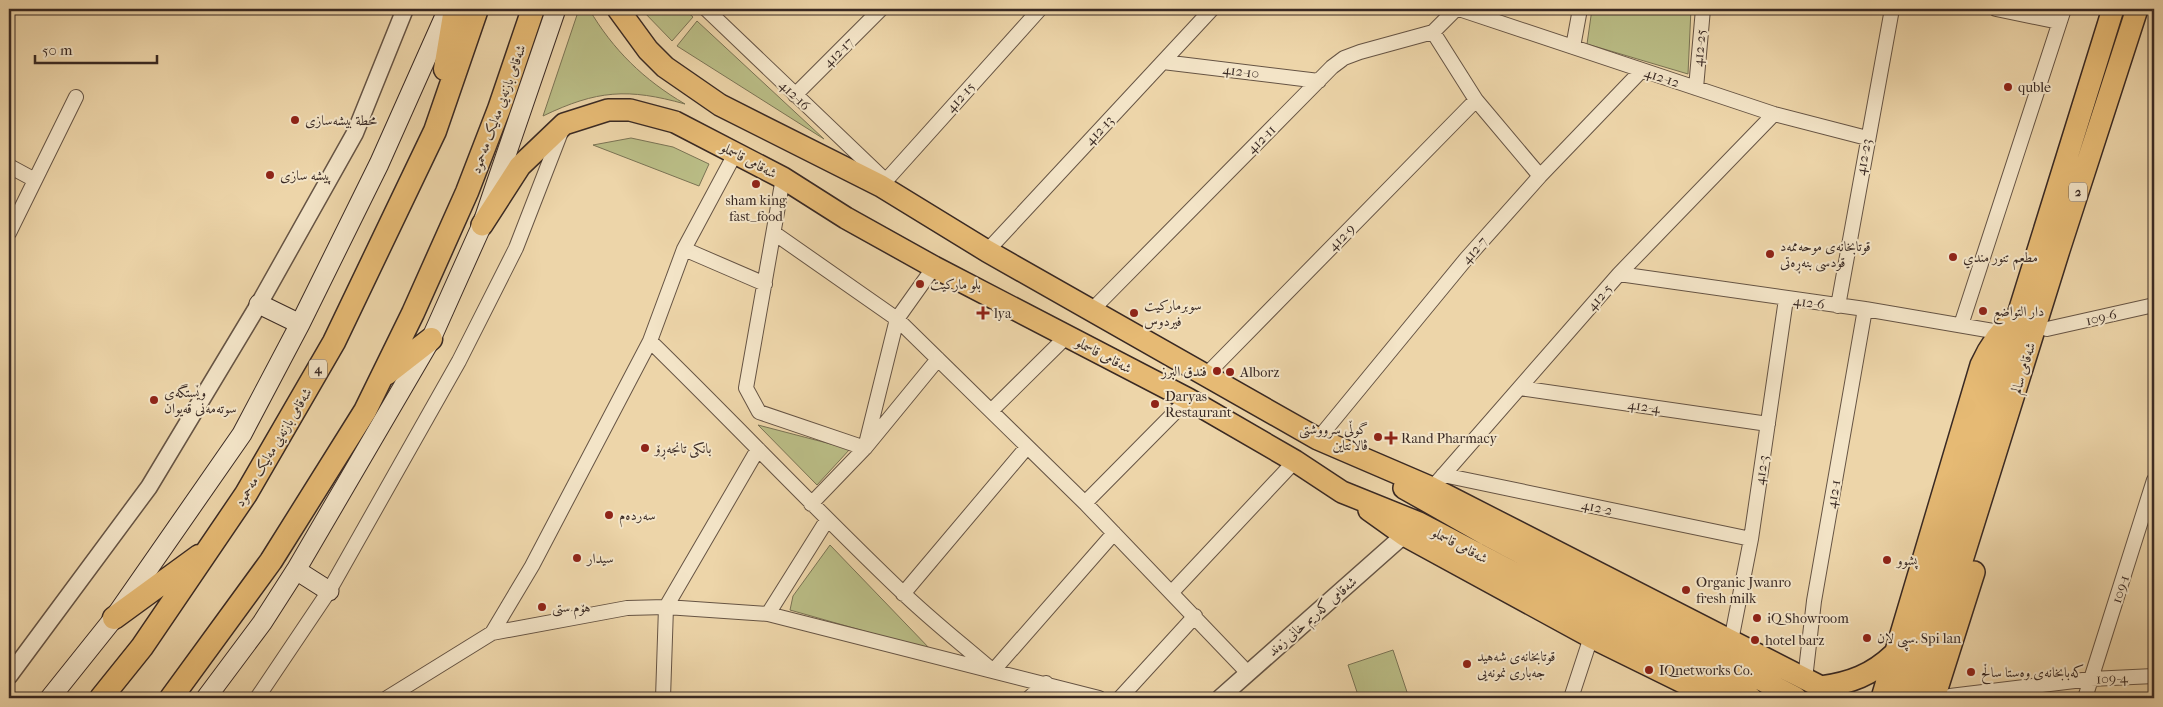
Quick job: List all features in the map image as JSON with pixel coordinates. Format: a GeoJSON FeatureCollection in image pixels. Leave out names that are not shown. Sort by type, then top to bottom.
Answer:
{"type":"FeatureCollection","features":[{"type":"Feature","properties":{"kind":"highway"},"geometry":{"type":"LineString","coordinates":[[435,131],[455,9]]}},
{"type":"Feature","properties":{"kind":"highway","name":"شەقامی بازنەیی مەلیک مەحمود"},"geometry":{"type":"LineString","coordinates":[[101,698],[142,647],[252,486],[334,342],[435,131],[477,9]]}},
{"type":"Feature","properties":{"kind":"highway","name":"شەقامی بازنەیی مەلیک مەحمود"},"geometry":{"type":"LineString","coordinates":[[171,698],[271,561],[345,445],[383,376],[470,183],[499,109],[533,9]]}},
{"type":"Feature","properties":{"kind":"highway"},"geometry":{"type":"LineString","coordinates":[[383,376],[431,339]]}},
{"type":"Feature","properties":{"kind":"highway"},"geometry":{"type":"LineString","coordinates":[[114,618],[212,546]]}},
{"type":"Feature","properties":{"kind":"main road"},"geometry":{"type":"LineString","coordinates":[[50,698],[114,618],[242,434],[300,324],[379,164],[448,9]]}},
{"type":"Feature","properties":{"kind":"main road"},"geometry":{"type":"LineString","coordinates":[[206,698],[262,623],[296,570],[431,339],[482,225],[556,9]]}},
{"type":"Feature","properties":{"kind":"main road"},"geometry":{"type":"LineString","coordinates":[[618,9],[648,50],[665,67],[720,105],[754,124],[883,183],[987,251],[1318,439],[1364,458],[1437,481],[1730,641],[1839,698]]}},
{"type":"Feature","properties":{"kind":"main road","name":"شەقامی سالم"},"geometry":{"type":"LineString","coordinates":[[1919,698],[2011,373],[2018,315],[2113,9]]}},
{"type":"Feature","properties":{"kind":"main road","name":"شەقامی سالم"},"geometry":{"type":"LineString","coordinates":[[1899,698],[2011,373],[2059,250],[2137,9]]}},
{"type":"Feature","properties":{"kind":"main road","name":"شەقامی قاسملو"},"geometry":{"type":"LineString","coordinates":[[482,225],[520,166],[564,124],[608,110],[630,110],[675,122],[783,178],[846,218],[934,267],[1188,399],[1295,461],[1342,492],[1419,522],[1751,698]]}},
{"type":"Feature","properties":{"kind":"main road"},"geometry":{"type":"LineString","coordinates":[[736,152],[754,124]]}},
{"type":"Feature","properties":{"kind":"main road"},"geometry":{"type":"LineString","coordinates":[[1945,698],[1949,654],[2035,377],[2047,329],[2059,250]]}},
{"type":"Feature","properties":{"kind":"main road"},"geometry":{"type":"LineString","coordinates":[[259,304],[300,324]]}},
{"type":"Feature","properties":{"kind":"main road"},"geometry":{"type":"LineString","coordinates":[[1882,698],[1981,365],[1989,347],[1999,332],[2018,315]]}},
{"type":"Feature","properties":{"kind":"main road","name":"شەقامی قاسملو"},"geometry":{"type":"LineString","coordinates":[[1364,458],[1412,493],[1453,517],[1796,698]]}},
{"type":"Feature","properties":{"kind":"main road"},"geometry":{"type":"LineString","coordinates":[[1342,492],[1404,535],[1591,637],[1715,698]]}},
{"type":"Feature","properties":{"kind":"main road"},"geometry":{"type":"LineString","coordinates":[[296,570],[329,591]]}},
{"type":"Feature","properties":{"kind":"main road"},"geometry":{"type":"LineString","coordinates":[[1813,683],[1861,678],[1894,654]]}},
{"type":"Feature","properties":{"kind":"street"},"geometry":{"type":"LineString","coordinates":[[9,676],[149,486],[259,304],[355,133],[405,9]]}},
{"type":"Feature","properties":{"kind":"street","name":"412-16"},"geometry":{"type":"LineString","coordinates":[[707,9],[883,183]]}},
{"type":"Feature","properties":{"kind":"street","name":"412-17"},"geometry":{"type":"LineString","coordinates":[[795,96],[881,9]]}},
{"type":"Feature","properties":{"kind":"street","name":"412-15"},"geometry":{"type":"LineString","coordinates":[[883,183],[1040,9]]}},
{"type":"Feature","properties":{"kind":"street","name":"412-13"},"geometry":{"type":"LineString","coordinates":[[987,251],[1212,9]]}},
{"type":"Feature","properties":{"kind":"street","name":"412-11"},"geometry":{"type":"LineString","coordinates":[[1092,310],[1318,81],[1344,58],[1433,32],[1457,9]]}},
{"type":"Feature","properties":{"kind":"street","name":"412-12"},"geometry":{"type":"LineString","coordinates":[[1457,9],[1774,114],[1867,138]]}},
{"type":"Feature","properties":{"kind":"street"},"geometry":{"type":"LineString","coordinates":[[1573,47],[1580,9]]}},
{"type":"Feature","properties":{"kind":"street","name":"412-25"},"geometry":{"type":"LineString","coordinates":[[1696,88],[1703,9]]}},
{"type":"Feature","properties":{"kind":"street","name":"412-23"},"geometry":{"type":"LineString","coordinates":[[1838,306],[1867,138],[1892,9]]}},
{"type":"Feature","properties":{"kind":"street"},"geometry":{"type":"LineString","coordinates":[[1996,9],[2059,22]]}},
{"type":"Feature","properties":{"kind":"street"},"geometry":{"type":"LineString","coordinates":[[1961,324],[2064,9]]}},
{"type":"Feature","properties":{"kind":"street"},"geometry":{"type":"LineString","coordinates":[[1433,32],[1476,100],[1540,176]]}},
{"type":"Feature","properties":{"kind":"street","name":"412-10"},"geometry":{"type":"LineString","coordinates":[[1163,62],[1318,81]]}},
{"type":"Feature","properties":{"kind":"street","name":"412-7"},"geometry":{"type":"LineString","coordinates":[[1318,439],[1466,259],[1540,176],[1642,71]]}},
{"type":"Feature","properties":{"kind":"street"},"geometry":{"type":"LineString","coordinates":[[9,233],[76,97]]}},
{"type":"Feature","properties":{"kind":"street","name":"412-9"},"geometry":{"type":"LineString","coordinates":[[1206,375],[1476,100]]}},
{"type":"Feature","properties":{"kind":"street","name":"412-5"},"geometry":{"type":"LineString","coordinates":[[1437,481],[1619,274],[1774,114]]}},
{"type":"Feature","properties":{"kind":"street"},"geometry":{"type":"LineString","coordinates":[[257,698],[329,591],[459,360],[516,248],[564,124]]}},
{"type":"Feature","properties":{"kind":"street"},"geometry":{"type":"LineString","coordinates":[[492,633],[532,566],[650,340],[684,249],[736,152]]}},
{"type":"Feature","properties":{"kind":"street"},"geometry":{"type":"LineString","coordinates":[[9,166],[35,180]]}},
{"type":"Feature","properties":{"kind":"street"},"geometry":{"type":"LineString","coordinates":[[783,178],[746,388],[759,412],[864,448]]}},
{"type":"Feature","properties":{"kind":"street"},"geometry":{"type":"LineString","coordinates":[[774,233],[897,319],[1085,503],[1247,672]]}},
{"type":"Feature","properties":{"kind":"street"},"geometry":{"type":"LineString","coordinates":[[684,249],[765,284]]}},
{"type":"Feature","properties":{"kind":"street"},"geometry":{"type":"LineString","coordinates":[[864,448],[897,319],[934,267]]}},
{"type":"Feature","properties":{"kind":"street","name":"412-6"},"geometry":{"type":"LineString","coordinates":[[1619,274],[1865,309],[1999,332]]}},
{"type":"Feature","properties":{"kind":"street","name":"412-3"},"geometry":{"type":"LineString","coordinates":[[1730,641],[1751,539],[1786,299]]}},
{"type":"Feature","properties":{"kind":"street","name":"109-6"},"geometry":{"type":"LineString","coordinates":[[2047,329],[2154,305]]}},
{"type":"Feature","properties":{"kind":"street","name":"412-1"},"geometry":{"type":"LineString","coordinates":[[1813,683],[1814,601],[1865,309]]}},
{"type":"Feature","properties":{"kind":"street"},"geometry":{"type":"LineString","coordinates":[[991,411],[1067,336]]}},
{"type":"Feature","properties":{"kind":"street"},"geometry":{"type":"LineString","coordinates":[[650,340],[811,504],[903,594],[993,671]]}},
{"type":"Feature","properties":{"kind":"street"},"geometry":{"type":"LineString","coordinates":[[811,504],[864,448],[938,359]]}},
{"type":"Feature","properties":{"kind":"street","name":"412-4"},"geometry":{"type":"LineString","coordinates":[[1520,388],[1768,424]]}},
{"type":"Feature","properties":{"kind":"street"},"geometry":{"type":"LineString","coordinates":[[1085,503],[1188,399]]}},
{"type":"Feature","properties":{"kind":"street"},"geometry":{"type":"LineString","coordinates":[[903,594],[1027,447]]}},
{"type":"Feature","properties":{"kind":"street"},"geometry":{"type":"LineString","coordinates":[[663,698],[666,607],[758,449]]}},
{"type":"Feature","properties":{"kind":"street"},"geometry":{"type":"LineString","coordinates":[[1172,592],[1295,461]]}},
{"type":"Feature","properties":{"kind":"street","name":"109-1"},"geometry":{"type":"LineString","coordinates":[[2085,698],[2154,480]]}},
{"type":"Feature","properties":{"kind":"street","name":"412-2"},"geometry":{"type":"LineString","coordinates":[[1437,481],[1751,539]]}},
{"type":"Feature","properties":{"kind":"street"},"geometry":{"type":"LineString","coordinates":[[768,614],[827,520]]}},
{"type":"Feature","properties":{"kind":"street"},"geometry":{"type":"LineString","coordinates":[[993,671],[1114,533]]}},
{"type":"Feature","properties":{"kind":"street","name":"شەقامی کەریم خانی زەند"},"geometry":{"type":"LineString","coordinates":[[1220,698],[1247,672],[1404,535]]}},
{"type":"Feature","properties":{"kind":"street"},"geometry":{"type":"LineString","coordinates":[[386,698],[492,633],[626,608],[666,607],[768,614],[1046,683],[1099,698]]}},
{"type":"Feature","properties":{"kind":"street"},"geometry":{"type":"LineString","coordinates":[[1120,698],[1195,616]]}},
{"type":"Feature","properties":{"kind":"street"},"geometry":{"type":"LineString","coordinates":[[1571,698],[1591,637]]}},
{"type":"Feature","properties":{"kind":"street","name":"109-4"},"geometry":{"type":"LineString","coordinates":[[1945,698],[2091,679],[2154,676]]}},
{"type":"Feature","properties":{"kind":"street"},"geometry":{"type":"LineString","coordinates":[[1029,698],[1046,683]]}},
{"type":"Feature","properties":{"kind":"green space"},"geometry":{"type":"Polygon","coordinates":[[[579,9],[589,9],[608,38],[631,63],[656,85],[685,104],[646,95],[613,94],[580,101],[543,116],[579,9]]]}},
{"type":"Feature","properties":{"kind":"green space"},"geometry":{"type":"Polygon","coordinates":[[[641,9],[684,9],[693,17],[672,41],[641,9]]]}},
{"type":"Feature","properties":{"kind":"green space"},"geometry":{"type":"Polygon","coordinates":[[[1592,9],[1691,9],[1688,74],[1587,44],[1592,9]]]}},
{"type":"Feature","properties":{"kind":"green space"},"geometry":{"type":"Polygon","coordinates":[[[697,21],[824,139],[677,46],[697,21]]]}},
{"type":"Feature","properties":{"kind":"green space"},"geometry":{"type":"Polygon","coordinates":[[[631,138],[673,147],[709,164],[699,186],[593,145],[631,138]]]}},
{"type":"Feature","properties":{"kind":"green space"},"geometry":{"type":"Polygon","coordinates":[[[758,425],[850,449],[817,485],[758,425]]]}},
{"type":"Feature","properties":{"kind":"green space"},"geometry":{"type":"Polygon","coordinates":[[[830,545],[931,650],[790,610],[793,596],[830,545]]]}},
{"type":"Feature","properties":{"kind":"green space"},"geometry":{"type":"Polygon","coordinates":[[[1393,650],[1409,698],[1359,698],[1348,665],[1393,650]]]}},
{"type":"Feature","properties":{"kind":"place","name":"quble"},"geometry":{"type":"Point","coordinates":[2008,87]}},
{"type":"Feature","properties":{"kind":"place","name":"محطة بیشەسازی"},"geometry":{"type":"Point","coordinates":[295,120]}},
{"type":"Feature","properties":{"kind":"place","name":"پیشه سازی"},"geometry":{"type":"Point","coordinates":[270,175]}},
{"type":"Feature","properties":{"kind":"place","name":"sham king fast_food"},"geometry":{"type":"Point","coordinates":[756,184]}},
{"type":"Feature","properties":{"kind":"place","name":"قوتابخانەی موحەممەد قودسی بنەڕەتی"},"geometry":{"type":"Point","coordinates":[1770,254]}},
{"type":"Feature","properties":{"kind":"place","name":"مطعم تنور مندي"},"geometry":{"type":"Point","coordinates":[1953,257]}},
{"type":"Feature","properties":{"kind":"place","name":"بلو ماركيت"},"geometry":{"type":"Point","coordinates":[920,284]}},
{"type":"Feature","properties":{"kind":"place","name":"دار التواضع"},"geometry":{"type":"Point","coordinates":[1983,311]}},
{"type":"Feature","properties":{"kind":"place","name":"lya"},"geometry":{"type":"Point","coordinates":[983,313]}},
{"type":"Feature","properties":{"kind":"place","name":"سوبرمارکیت فیردوس"},"geometry":{"type":"Point","coordinates":[1134,313]}},
{"type":"Feature","properties":{"kind":"place","name":"فندق البرز"},"geometry":{"type":"Point","coordinates":[1217,371]}},
{"type":"Feature","properties":{"kind":"place","name":"Alborz"},"geometry":{"type":"Point","coordinates":[1230,372]}},
{"type":"Feature","properties":{"kind":"place","name":"وێستگەی سوتەمەنی قەیوان"},"geometry":{"type":"Point","coordinates":[154,400]}},
{"type":"Feature","properties":{"kind":"place","name":"Daryas Restaurant"},"geometry":{"type":"Point","coordinates":[1155,404]}},
{"type":"Feature","properties":{"kind":"place","name":"گوڵی سرووشتی ڤالانتاین"},"geometry":{"type":"Point","coordinates":[1378,437]}},
{"type":"Feature","properties":{"kind":"place","name":"Rand Pharmacy"},"geometry":{"type":"Point","coordinates":[1391,438]}},
{"type":"Feature","properties":{"kind":"place","name":"بانکی تانجەڕۆ"},"geometry":{"type":"Point","coordinates":[645,448]}},
{"type":"Feature","properties":{"kind":"place","name":"سەردەم"},"geometry":{"type":"Point","coordinates":[609,515]}},
{"type":"Feature","properties":{"kind":"place","name":"سیدار"},"geometry":{"type":"Point","coordinates":[577,558]}},
{"type":"Feature","properties":{"kind":"place","name":"پشوو"},"geometry":{"type":"Point","coordinates":[1887,560]}},
{"type":"Feature","properties":{"kind":"place","name":"Organic Jwanro fresh milk"},"geometry":{"type":"Point","coordinates":[1686,590]}},
{"type":"Feature","properties":{"kind":"place","name":"هۆم ستی"},"geometry":{"type":"Point","coordinates":[542,607]}},
{"type":"Feature","properties":{"kind":"place","name":"iQ Showroom"},"geometry":{"type":"Point","coordinates":[1757,618]}},
{"type":"Feature","properties":{"kind":"place","name":"سپی لان. Spi lan"},"geometry":{"type":"Point","coordinates":[1867,638]}},
{"type":"Feature","properties":{"kind":"place","name":"hotel barz"},"geometry":{"type":"Point","coordinates":[1755,640]}},
{"type":"Feature","properties":{"kind":"place","name":"قوتابخانەی شەهید جەباری نمونەیی"},"geometry":{"type":"Point","coordinates":[1467,664]}},
{"type":"Feature","properties":{"kind":"place","name":"IQnetworks Co."},"geometry":{"type":"Point","coordinates":[1649,670]}},
{"type":"Feature","properties":{"kind":"place","name":"کەبابخانەی وەستا ساڵح"},"geometry":{"type":"Point","coordinates":[1971,672]}}]}
